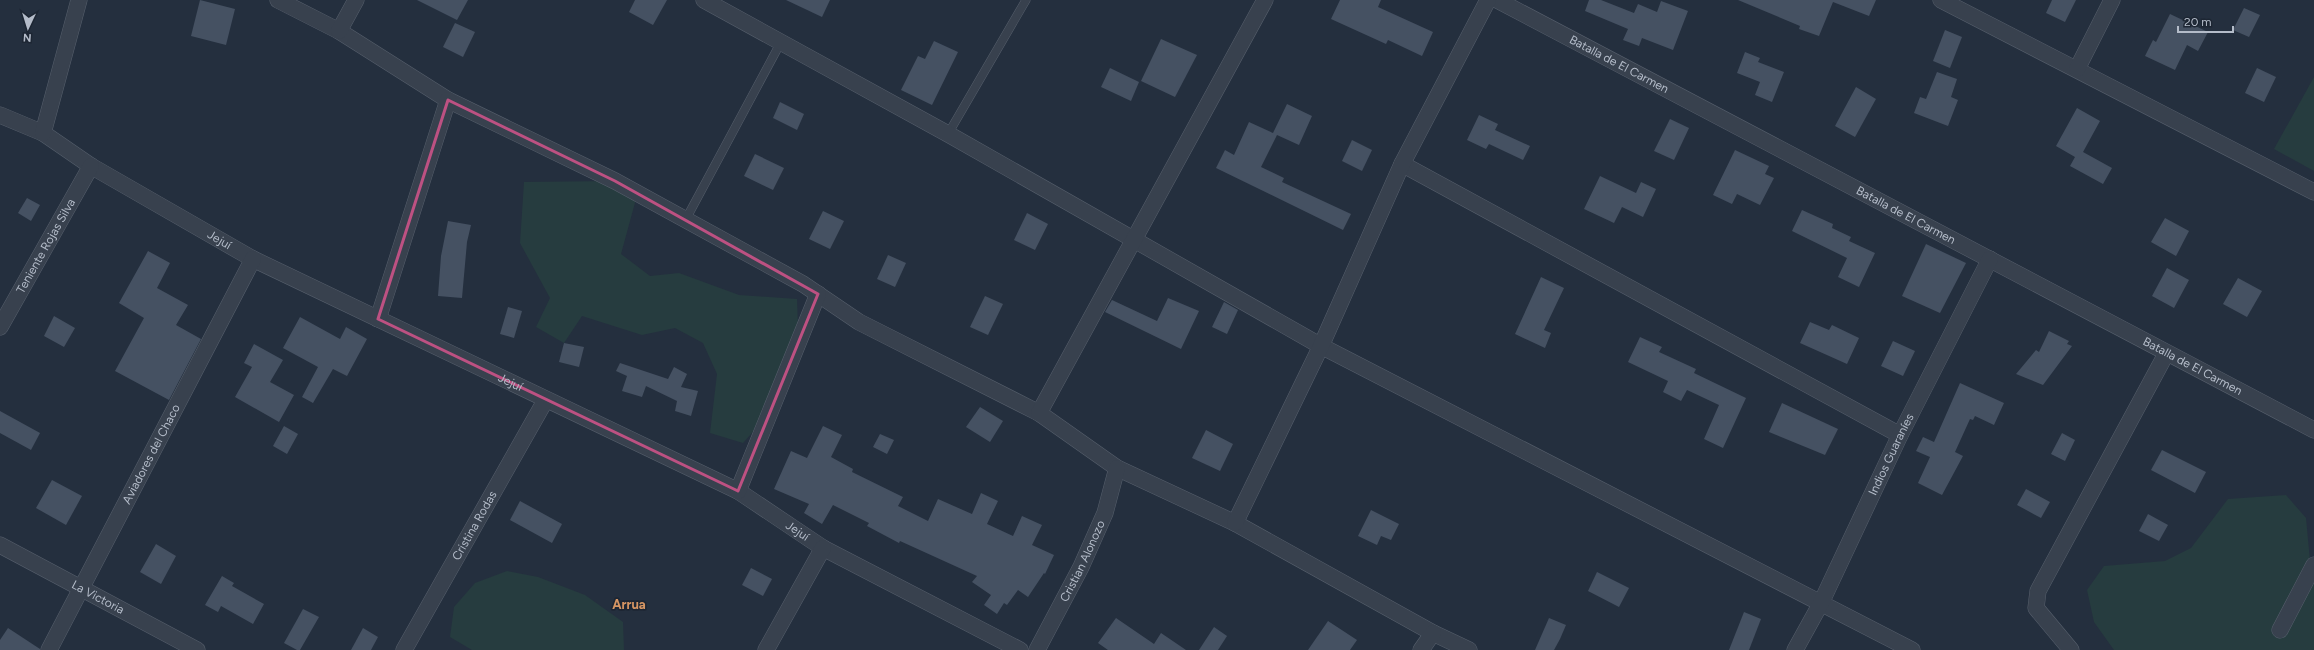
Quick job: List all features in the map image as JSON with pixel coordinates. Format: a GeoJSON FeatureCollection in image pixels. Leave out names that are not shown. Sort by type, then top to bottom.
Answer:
{"type":"FeatureCollection","features":[{"type":"Feature","properties":{"kind":"street"},"geometry":{"type":"LineString","coordinates":[[43,133],[80,0]]}},
{"type":"Feature","properties":{"kind":"street"},"geometry":{"type":"LineString","coordinates":[[278,0],[339,31],[448,100],[615,181],[686,219],[818,294],[859,322],[1039,413],[1117,468],[1235,523],[1432,633],[1469,650]]}},
{"type":"Feature","properties":{"kind":"street"},"geometry":{"type":"LineString","coordinates":[[339,31],[356,0]]}},
{"type":"Feature","properties":{"kind":"street"},"geometry":{"type":"LineString","coordinates":[[704,0],[948,134],[1321,346],[1912,650]]}},
{"type":"Feature","properties":{"kind":"street"},"geometry":{"type":"LineString","coordinates":[[1039,413],[1265,0]]}},
{"type":"Feature","properties":{"kind":"street"},"geometry":{"type":"LineString","coordinates":[[1235,523],[1321,346],[1402,164],[1488,0]]}},
{"type":"Feature","properties":{"kind":"street","name":"Batalla de El Carmen"},"geometry":{"type":"LineString","coordinates":[[1497,0],[1990,259],[2166,354],[2314,430]]}},
{"type":"Feature","properties":{"kind":"street"},"geometry":{"type":"LineString","coordinates":[[1941,0],[2314,192]]}},
{"type":"Feature","properties":{"kind":"street"},"geometry":{"type":"LineString","coordinates":[[2077,69],[2112,0]]}},
{"type":"Feature","properties":{"kind":"street"},"geometry":{"type":"LineString","coordinates":[[378,319],[448,100]]}},
{"type":"Feature","properties":{"kind":"street","name":"Jejuí"},"geometry":{"type":"LineString","coordinates":[[0,115],[43,133],[91,166],[253,259],[546,401],[738,491],[823,548],[1020,650]]}},
{"type":"Feature","properties":{"kind":"street"},"geometry":{"type":"LineString","coordinates":[[1402,164],[1900,435]]}},
{"type":"Feature","properties":{"kind":"street","name":"Teniente Rojas Silva"},"geometry":{"type":"LineString","coordinates":[[0,328],[91,166]]}},
{"type":"Feature","properties":{"kind":"street","name":"Aviadores del Chaco"},"geometry":{"type":"LineString","coordinates":[[49,650],[253,259]]}},
{"type":"Feature","properties":{"kind":"street","name":"Indios Guaraníes"},"geometry":{"type":"LineString","coordinates":[[1795,650],[1822,603],[1900,435],[1990,259]]}},
{"type":"Feature","properties":{"kind":"street"},"geometry":{"type":"LineString","coordinates":[[738,491],[818,294]]}},
{"type":"Feature","properties":{"kind":"street"},"geometry":{"type":"LineString","coordinates":[[2071,650],[2036,608],[2038,592],[2166,354]]}},
{"type":"Feature","properties":{"kind":"street","name":"Cristina Rodas"},"geometry":{"type":"LineString","coordinates":[[404,650],[546,401]]}},
{"type":"Feature","properties":{"kind":"street","name":"Cristian Alonozo"},"geometry":{"type":"LineString","coordinates":[[1037,650],[1081,567],[1105,513],[1117,468]]}},
{"type":"Feature","properties":{"kind":"street","name":"La Victoria"},"geometry":{"type":"LineString","coordinates":[[0,545],[197,650]]}},
{"type":"Feature","properties":{"kind":"street"},"geometry":{"type":"LineString","coordinates":[[766,650],[823,548]]}},
{"type":"Feature","properties":{"kind":"street"},"geometry":{"type":"LineString","coordinates":[[2280,630],[2314,565]]}},
{"type":"Feature","properties":{"kind":"street"},"geometry":{"type":"LineString","coordinates":[[1421,650],[1432,633]]}},
{"type":"Feature","properties":{"kind":"lane"},"geometry":{"type":"LineString","coordinates":[[948,134],[1026,0]]}},
{"type":"Feature","properties":{"kind":"lane"},"geometry":{"type":"LineString","coordinates":[[686,219],[782,42]]}},
{"type":"Feature","properties":{"kind":"highlighted area"},"geometry":{"type":"Polygon","coordinates":[[[448,100],[615,181],[818,294],[738,491],[378,319],[448,100]]]}},
{"type":"Feature","properties":{"kind":"green space"},"geometry":{"type":"Polygon","coordinates":[[[2314,77],[2314,171],[2274,149],[2314,77]]]}},
{"type":"Feature","properties":{"kind":"green space"},"geometry":{"type":"Polygon","coordinates":[[[615,181],[636,199],[621,254],[650,276],[679,273],[739,295],[797,299],[798,329],[766,417],[743,443],[710,433],[717,374],[703,343],[675,328],[642,335],[582,316],[564,343],[536,327],[550,298],[520,243],[524,182],[615,181]]]}},
{"type":"Feature","properties":{"kind":"green space"},"geometry":{"type":"Polygon","coordinates":[[[2286,495],[2306,518],[2312,582],[2314,585],[2314,650],[2114,650],[2094,622],[2087,590],[2104,566],[2165,561],[2191,548],[2228,499],[2286,495]]]}},
{"type":"Feature","properties":{"kind":"green space"},"geometry":{"type":"Polygon","coordinates":[[[507,571],[538,577],[585,595],[623,622],[624,650],[472,650],[450,637],[454,607],[475,583],[507,571]]]}},
{"type":"Feature","properties":{"kind":"building"},"geometry":{"type":"Polygon","coordinates":[[[200,0],[235,9],[226,45],[191,36],[200,0]]]}},
{"type":"Feature","properties":{"kind":"building"},"geometry":{"type":"Polygon","coordinates":[[[417,0],[468,0],[457,20],[417,0]]]}},
{"type":"Feature","properties":{"kind":"building"},"geometry":{"type":"Polygon","coordinates":[[[635,0],[667,0],[653,25],[629,12],[635,0]]]}},
{"type":"Feature","properties":{"kind":"building"},"geometry":{"type":"Polygon","coordinates":[[[786,0],[830,0],[822,17],[786,0]]]}},
{"type":"Feature","properties":{"kind":"building"},"geometry":{"type":"Polygon","coordinates":[[[1340,0],[1381,0],[1378,7],[1433,32],[1422,56],[1388,40],[1386,44],[1331,19],[1340,0]]]}},
{"type":"Feature","properties":{"kind":"building"},"geometry":{"type":"Polygon","coordinates":[[[1589,0],[1601,0],[1634,13],[1638,4],[1657,12],[1661,1],[1688,11],[1673,50],[1642,38],[1639,46],[1623,40],[1628,29],[1585,11],[1589,0]]]}},
{"type":"Feature","properties":{"kind":"building"},"geometry":{"type":"Polygon","coordinates":[[[1738,0],[1876,0],[1869,16],[1833,2],[1819,36],[1799,29],[1800,26],[1738,0]]]}},
{"type":"Feature","properties":{"kind":"building"},"geometry":{"type":"Polygon","coordinates":[[[2052,0],[2076,0],[2065,22],[2046,13],[2052,0]]]}},
{"type":"Feature","properties":{"kind":"building"},"geometry":{"type":"Polygon","coordinates":[[[2244,8],[2260,15],[2249,37],[2233,30],[2244,8]]]}},
{"type":"Feature","properties":{"kind":"building"},"geometry":{"type":"Polygon","coordinates":[[[2170,14],[2208,32],[2198,51],[2187,45],[2175,70],[2145,56],[2153,40],[2156,42],[2170,14]]]}},
{"type":"Feature","properties":{"kind":"building"},"geometry":{"type":"Polygon","coordinates":[[[455,23],[475,32],[463,57],[443,47],[455,23]]]}},
{"type":"Feature","properties":{"kind":"building"},"geometry":{"type":"Polygon","coordinates":[[[1945,30],[1962,37],[1950,68],[1933,61],[1945,30]]]}},
{"type":"Feature","properties":{"kind":"building"},"geometry":{"type":"Polygon","coordinates":[[[1161,39],[1197,55],[1175,97],[1141,81],[1161,39]]]}},
{"type":"Feature","properties":{"kind":"building"},"geometry":{"type":"Polygon","coordinates":[[[934,41],[958,52],[932,105],[901,90],[918,56],[925,59],[934,41]]]}},
{"type":"Feature","properties":{"kind":"building"},"geometry":{"type":"Polygon","coordinates":[[[1745,52],[1760,58],[1758,62],[1784,72],[1772,102],[1755,95],[1760,82],[1737,73],[1745,52]]]}},
{"type":"Feature","properties":{"kind":"building"},"geometry":{"type":"Polygon","coordinates":[[[1110,68],[1139,82],[1131,101],[1101,87],[1110,68]]]}},
{"type":"Feature","properties":{"kind":"building"},"geometry":{"type":"Polygon","coordinates":[[[2257,68],[2276,77],[2264,102],[2245,93],[2257,68]]]}},
{"type":"Feature","properties":{"kind":"building"},"geometry":{"type":"Polygon","coordinates":[[[1937,72],[1957,79],[1951,97],[1958,100],[1948,126],[1914,113],[1920,97],[1926,99],[1937,72]]]}},
{"type":"Feature","properties":{"kind":"building"},"geometry":{"type":"Polygon","coordinates":[[[1856,87],[1876,99],[1855,137],[1835,126],[1856,87]]]}},
{"type":"Feature","properties":{"kind":"building"},"geometry":{"type":"Polygon","coordinates":[[[780,102],[804,114],[797,130],[773,118],[780,102]]]}},
{"type":"Feature","properties":{"kind":"building"},"geometry":{"type":"Polygon","coordinates":[[[1287,104],[1312,116],[1299,145],[1277,135],[1261,167],[1284,178],[1282,182],[1351,214],[1343,230],[1216,168],[1225,150],[1234,155],[1249,122],[1273,133],[1287,104]]]}},
{"type":"Feature","properties":{"kind":"building"},"geometry":{"type":"Polygon","coordinates":[[[2077,108],[2100,121],[2083,152],[2112,168],[2103,184],[2070,166],[2075,157],[2056,146],[2077,108]]]}},
{"type":"Feature","properties":{"kind":"building"},"geometry":{"type":"Polygon","coordinates":[[[1479,115],[1498,124],[1495,130],[1530,146],[1523,160],[1489,144],[1486,149],[1467,140],[1479,115]]]}},
{"type":"Feature","properties":{"kind":"building"},"geometry":{"type":"Polygon","coordinates":[[[1670,119],[1689,128],[1674,160],[1654,151],[1670,119]]]}},
{"type":"Feature","properties":{"kind":"building"},"geometry":{"type":"Polygon","coordinates":[[[1352,140],[1372,150],[1362,171],[1342,161],[1352,140]]]}},
{"type":"Feature","properties":{"kind":"building"},"geometry":{"type":"Polygon","coordinates":[[[1735,150],[1769,166],[1765,174],[1774,178],[1760,205],[1737,194],[1732,204],[1713,195],[1735,150]]]}},
{"type":"Feature","properties":{"kind":"building"},"geometry":{"type":"Polygon","coordinates":[[[755,154],[784,168],[773,190],[744,176],[755,154]]]}},
{"type":"Feature","properties":{"kind":"building"},"geometry":{"type":"Polygon","coordinates":[[[1600,176],[1636,193],[1641,182],[1656,189],[1643,217],[1622,207],[1614,223],[1584,209],[1600,176]]]}},
{"type":"Feature","properties":{"kind":"building"},"geometry":{"type":"Polygon","coordinates":[[[27,198],[40,205],[31,221],[18,213],[27,198]]]}},
{"type":"Feature","properties":{"kind":"building"},"geometry":{"type":"Polygon","coordinates":[[[1802,210],[1833,224],[1832,228],[1851,237],[1849,241],[1875,253],[1859,287],[1838,277],[1847,258],[1792,231],[1802,210]]]}},
{"type":"Feature","properties":{"kind":"building"},"geometry":{"type":"Polygon","coordinates":[[[823,211],[844,221],[830,249],[809,239],[823,211]]]}},
{"type":"Feature","properties":{"kind":"building"},"geometry":{"type":"Polygon","coordinates":[[[1027,213],[1048,224],[1035,250],[1014,240],[1027,213]]]}},
{"type":"Feature","properties":{"kind":"building"},"geometry":{"type":"Polygon","coordinates":[[[2165,218],[2189,231],[2176,256],[2151,242],[2165,218]]]}},
{"type":"Feature","properties":{"kind":"building"},"geometry":{"type":"Polygon","coordinates":[[[448,221],[471,225],[467,242],[462,298],[438,296],[441,256],[448,221]]]}},
{"type":"Feature","properties":{"kind":"building"},"geometry":{"type":"Polygon","coordinates":[[[1926,244],[1966,263],[1940,313],[1902,296],[1926,244]]]}},
{"type":"Feature","properties":{"kind":"building"},"geometry":{"type":"Polygon","coordinates":[[[148,251],[170,263],[157,288],[188,305],[176,325],[201,339],[169,400],[115,371],[144,318],[119,303],[148,251]]]}},
{"type":"Feature","properties":{"kind":"building"},"geometry":{"type":"Polygon","coordinates":[[[888,255],[906,263],[895,287],[877,279],[888,255]]]}},
{"type":"Feature","properties":{"kind":"building"},"geometry":{"type":"Polygon","coordinates":[[[2167,268],[2189,280],[2174,308],[2152,296],[2167,268]]]}},
{"type":"Feature","properties":{"kind":"building"},"geometry":{"type":"Polygon","coordinates":[[[1541,277],[1564,288],[1544,330],[1551,333],[1545,348],[1515,334],[1541,277]]]}},
{"type":"Feature","properties":{"kind":"building"},"geometry":{"type":"Polygon","coordinates":[[[2238,278],[2262,291],[2247,317],[2223,304],[2238,278]]]}},
{"type":"Feature","properties":{"kind":"building"},"geometry":{"type":"Polygon","coordinates":[[[985,296],[1003,304],[988,335],[970,327],[985,296]]]}},
{"type":"Feature","properties":{"kind":"building"},"geometry":{"type":"Polygon","coordinates":[[[1168,298],[1199,311],[1181,349],[1105,312],[1112,300],[1157,321],[1168,298]]]}},
{"type":"Feature","properties":{"kind":"building"},"geometry":{"type":"Polygon","coordinates":[[[1224,302],[1238,310],[1227,334],[1212,327],[1224,302]]]}},
{"type":"Feature","properties":{"kind":"building"},"geometry":{"type":"Polygon","coordinates":[[[508,307],[522,311],[514,338],[500,334],[508,307]]]}},
{"type":"Feature","properties":{"kind":"building"},"geometry":{"type":"Polygon","coordinates":[[[54,316],[75,328],[64,347],[44,336],[54,316]]]}},
{"type":"Feature","properties":{"kind":"building"},"geometry":{"type":"Polygon","coordinates":[[[300,317],[340,339],[346,327],[367,339],[347,376],[333,369],[313,403],[302,397],[318,367],[283,348],[300,317]]]}},
{"type":"Feature","properties":{"kind":"building"},"geometry":{"type":"Polygon","coordinates":[[[1810,322],[1829,330],[1832,325],[1859,338],[1847,364],[1800,343],[1810,322]]]}},
{"type":"Feature","properties":{"kind":"building"},"geometry":{"type":"Polygon","coordinates":[[[2049,331],[2069,341],[2067,344],[2072,346],[2043,385],[2016,374],[2036,350],[2039,352],[2049,331]]]}},
{"type":"Feature","properties":{"kind":"building"},"geometry":{"type":"Polygon","coordinates":[[[1640,337],[1662,347],[1659,352],[1696,369],[1694,373],[1746,398],[1723,448],[1704,439],[1719,405],[1687,390],[1681,401],[1663,392],[1668,381],[1628,362],[1640,337]]]}},
{"type":"Feature","properties":{"kind":"building"},"geometry":{"type":"Polygon","coordinates":[[[1893,341],[1915,351],[1903,376],[1881,366],[1893,341]]]}},
{"type":"Feature","properties":{"kind":"building"},"geometry":{"type":"Polygon","coordinates":[[[564,343],[584,347],[579,367],[559,362],[564,343]]]}},
{"type":"Feature","properties":{"kind":"building"},"geometry":{"type":"Polygon","coordinates":[[[254,344],[283,360],[270,382],[294,395],[279,422],[235,397],[252,367],[244,363],[254,344]]]}},
{"type":"Feature","properties":{"kind":"building"},"geometry":{"type":"Polygon","coordinates":[[[620,363],[668,379],[674,367],[687,374],[681,387],[698,391],[691,416],[675,411],[677,401],[646,386],[642,397],[622,391],[627,376],[616,371],[620,363]]]}},
{"type":"Feature","properties":{"kind":"building"},"geometry":{"type":"Polygon","coordinates":[[[1960,383],[2004,403],[1994,425],[1975,416],[1973,420],[1970,419],[1955,452],[1963,456],[1942,495],[1918,483],[1930,457],[1916,451],[1923,437],[1934,442],[1960,383]]]}},
{"type":"Feature","properties":{"kind":"building"},"geometry":{"type":"Polygon","coordinates":[[[1782,403],[1838,429],[1825,455],[1769,432],[1782,403]]]}},
{"type":"Feature","properties":{"kind":"building"},"geometry":{"type":"Polygon","coordinates":[[[980,407],[1003,421],[990,442],[966,427],[980,407]]]}},
{"type":"Feature","properties":{"kind":"building"},"geometry":{"type":"Polygon","coordinates":[[[0,411],[40,433],[31,450],[0,433],[0,411]]]}},
{"type":"Feature","properties":{"kind":"building"},"geometry":{"type":"Polygon","coordinates":[[[284,426],[298,434],[287,454],[273,446],[284,426]]]}},
{"type":"Feature","properties":{"kind":"building"},"geometry":{"type":"Polygon","coordinates":[[[823,426],[842,435],[831,457],[853,469],[852,472],[903,497],[898,506],[928,521],[938,499],[972,514],[981,493],[998,501],[987,524],[1013,536],[1022,516],[1042,525],[1032,545],[1054,555],[1045,574],[1044,573],[1028,597],[1018,590],[1007,605],[1004,603],[997,614],[984,605],[991,595],[972,582],[977,576],[900,541],[899,543],[867,526],[869,523],[833,505],[822,524],[804,513],[809,504],[774,489],[791,451],[807,458],[823,426]]]}},
{"type":"Feature","properties":{"kind":"building"},"geometry":{"type":"Polygon","coordinates":[[[1206,430],[1233,444],[1220,471],[1192,458],[1206,430]]]}},
{"type":"Feature","properties":{"kind":"building"},"geometry":{"type":"Polygon","coordinates":[[[2062,433],[2075,440],[2065,461],[2051,454],[2062,433]]]}},
{"type":"Feature","properties":{"kind":"building"},"geometry":{"type":"Polygon","coordinates":[[[880,434],[894,440],[887,454],[873,447],[880,434]]]}},
{"type":"Feature","properties":{"kind":"building"},"geometry":{"type":"Polygon","coordinates":[[[2162,450],[2206,472],[2195,493],[2151,470],[2162,450]]]}},
{"type":"Feature","properties":{"kind":"building"},"geometry":{"type":"Polygon","coordinates":[[[52,480],[82,496],[66,525],[36,508],[52,480]]]}},
{"type":"Feature","properties":{"kind":"building"},"geometry":{"type":"Polygon","coordinates":[[[2026,489],[2050,502],[2041,518],[2017,505],[2026,489]]]}},
{"type":"Feature","properties":{"kind":"building"},"geometry":{"type":"Polygon","coordinates":[[[520,501],[562,524],[552,543],[510,520],[520,501]]]}},
{"type":"Feature","properties":{"kind":"building"},"geometry":{"type":"Polygon","coordinates":[[[1371,510],[1399,524],[1391,540],[1381,536],[1377,545],[1358,536],[1371,510]]]}},
{"type":"Feature","properties":{"kind":"building"},"geometry":{"type":"Polygon","coordinates":[[[2148,514],[2168,525],[2159,541],[2139,531],[2148,514]]]}},
{"type":"Feature","properties":{"kind":"building"},"geometry":{"type":"Polygon","coordinates":[[[156,544],[176,556],[161,584],[140,572],[156,544]]]}},
{"type":"Feature","properties":{"kind":"building"},"geometry":{"type":"Polygon","coordinates":[[[751,568],[772,579],[763,596],[742,585],[751,568]]]}},
{"type":"Feature","properties":{"kind":"building"},"geometry":{"type":"Polygon","coordinates":[[[1597,572],[1629,588],[1619,607],[1588,591],[1597,572]]]}},
{"type":"Feature","properties":{"kind":"building"},"geometry":{"type":"Polygon","coordinates":[[[222,576],[234,583],[232,586],[264,604],[253,624],[221,606],[218,612],[205,605],[222,576]]]}},
{"type":"Feature","properties":{"kind":"building"},"geometry":{"type":"Polygon","coordinates":[[[303,609],[319,617],[300,650],[297,650],[284,643],[303,609]]]}},
{"type":"Feature","properties":{"kind":"building"},"geometry":{"type":"Polygon","coordinates":[[[1744,612],[1761,619],[1749,650],[1729,650],[1744,612]]]}},
{"type":"Feature","properties":{"kind":"building"},"geometry":{"type":"Polygon","coordinates":[[[1116,618],[1154,644],[1161,633],[1186,650],[1108,650],[1098,643],[1116,618]]]}},
{"type":"Feature","properties":{"kind":"building"},"geometry":{"type":"Polygon","coordinates":[[[1549,618],[1566,625],[1560,639],[1554,650],[1535,650],[1549,618]]]}},
{"type":"Feature","properties":{"kind":"building"},"geometry":{"type":"Polygon","coordinates":[[[1328,621],[1357,640],[1350,650],[1308,650],[1328,621]]]}},
{"type":"Feature","properties":{"kind":"building"},"geometry":{"type":"Polygon","coordinates":[[[1214,627],[1227,636],[1218,650],[1199,650],[1214,627]]]}},
{"type":"Feature","properties":{"kind":"building"},"geometry":{"type":"Polygon","coordinates":[[[8,628],[40,650],[0,650],[0,640],[8,628]]]}},
{"type":"Feature","properties":{"kind":"building"},"geometry":{"type":"Polygon","coordinates":[[[363,628],[378,637],[371,650],[351,650],[363,628]]]}},
{"type":"Feature","properties":{"kind":"district","name":"Arrua"},"geometry":{"type":"Point","coordinates":[629,604]}}]}
